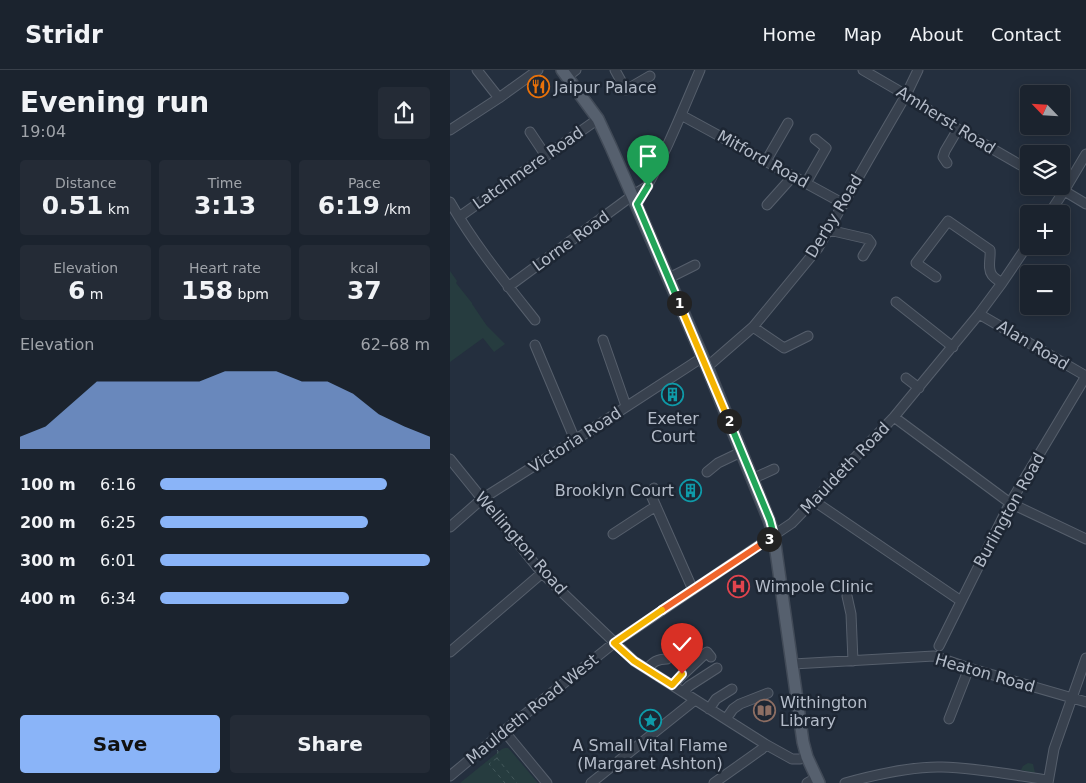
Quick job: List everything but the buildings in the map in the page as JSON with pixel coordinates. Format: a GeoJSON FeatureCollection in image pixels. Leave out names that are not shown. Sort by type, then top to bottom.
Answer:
{"type":"FeatureCollection","features":[{"type":"Feature","properties":{"kind":"main road"},"geometry":{"type":"LineString","coordinates":[[568,72],[598,119],[635,200],[705,362],[770,520],[774,535],[803,742],[814,781]]}},
{"type":"Feature","properties":{"kind":"street"},"geometry":{"type":"LineString","coordinates":[[477,70],[499,98]]}},
{"type":"Feature","properties":{"kind":"street"},"geometry":{"type":"LineString","coordinates":[[450,130],[538,70]]}},
{"type":"Feature","properties":{"kind":"street"},"geometry":{"type":"LineString","coordinates":[[615,70],[626,90],[650,76]]}},
{"type":"Feature","properties":{"kind":"street"},"geometry":{"type":"LineString","coordinates":[[635,200],[648,186],[682,115],[700,70]]}},
{"type":"Feature","properties":{"kind":"street","name":"Amherst Road"},"geometry":{"type":"LineString","coordinates":[[863,70],[1020,165]]}},
{"type":"Feature","properties":{"kind":"street","name":"Derby Road"},"geometry":{"type":"LineString","coordinates":[[705,362],[753,327],[818,248],[906,96],[918,70]]}},
{"type":"Feature","properties":{"kind":"street","name":"Mitford Road"},"geometry":{"type":"LineString","coordinates":[[682,115],[844,204]]}},
{"type":"Feature","properties":{"kind":"street","name":"Latchmere Road"},"geometry":{"type":"LineString","coordinates":[[459,217],[598,119]]}},
{"type":"Feature","properties":{"kind":"street"},"geometry":{"type":"LineString","coordinates":[[766,161],[788,123]]}},
{"type":"Feature","properties":{"kind":"street"},"geometry":{"type":"LineString","coordinates":[[947,163],[943,157],[958,129]]}},
{"type":"Feature","properties":{"kind":"street"},"geometry":{"type":"LineString","coordinates":[[530,132],[546,156]]}},
{"type":"Feature","properties":{"kind":"street"},"geometry":{"type":"LineString","coordinates":[[806,183],[826,148],[815,140]]}},
{"type":"Feature","properties":{"kind":"street"},"geometry":{"type":"LineString","coordinates":[[1070,176],[1086,154]]}},
{"type":"Feature","properties":{"kind":"street"},"geometry":{"type":"LineString","coordinates":[[767,205],[793,176]]}},
{"type":"Feature","properties":{"kind":"street"},"geometry":{"type":"LineString","coordinates":[[1070,195],[1086,204]]}},
{"type":"Feature","properties":{"kind":"street","name":"Lorne Road"},"geometry":{"type":"LineString","coordinates":[[508,287],[635,200]]}},
{"type":"Feature","properties":{"kind":"street"},"geometry":{"type":"LineString","coordinates":[[450,202],[508,287],[535,320]]}},
{"type":"Feature","properties":{"kind":"street"},"geometry":{"type":"LineString","coordinates":[[936,277],[916,264],[948,221],[990,250],[989,265],[991,274],[1002,283]]}},
{"type":"Feature","properties":{"kind":"street"},"geometry":{"type":"LineString","coordinates":[[829,230],[868,239],[871,243],[863,256]]}},
{"type":"Feature","properties":{"kind":"street","name":"Mauldeth Road"},"geometry":{"type":"LineString","coordinates":[[614,643],[792,523],[894,418],[979,314],[1021,255]]}},
{"type":"Feature","properties":{"kind":"street"},"geometry":{"type":"LineString","coordinates":[[669,278],[695,265]]}},
{"type":"Feature","properties":{"kind":"street"},"geometry":{"type":"LineString","coordinates":[[896,302],[953,346]]}},
{"type":"Feature","properties":{"kind":"street","name":"Alan Road"},"geometry":{"type":"LineString","coordinates":[[979,314],[1086,376]]}},
{"type":"Feature","properties":{"kind":"street"},"geometry":{"type":"LineString","coordinates":[[753,327],[784,348],[808,336]]}},
{"type":"Feature","properties":{"kind":"street"},"geometry":{"type":"LineString","coordinates":[[603,340],[626,406]]}},
{"type":"Feature","properties":{"kind":"street"},"geometry":{"type":"LineString","coordinates":[[535,345],[575,440]]}},
{"type":"Feature","properties":{"kind":"street","name":"Victoria Road"},"geometry":{"type":"LineString","coordinates":[[450,527],[482,499],[626,406],[705,362]]}},
{"type":"Feature","properties":{"kind":"street","name":"Burlington Road"},"geometry":{"type":"LineString","coordinates":[[939,646],[1010,503],[1086,376]]}},
{"type":"Feature","properties":{"kind":"street"},"geometry":{"type":"LineString","coordinates":[[906,378],[919,388]]}},
{"type":"Feature","properties":{"kind":"street"},"geometry":{"type":"LineString","coordinates":[[894,418],[1010,503],[1086,539]]}},
{"type":"Feature","properties":{"kind":"street"},"geometry":{"type":"LineString","coordinates":[[707,472],[718,463],[741,452]]}},
{"type":"Feature","properties":{"kind":"street","name":"Wellington Road"},"geometry":{"type":"LineString","coordinates":[[450,459],[542,573],[634,661],[765,744],[795,760],[800,759]]}},
{"type":"Feature","properties":{"kind":"street"},"geometry":{"type":"LineString","coordinates":[[752,479],[774,469]]}},
{"type":"Feature","properties":{"kind":"street"},"geometry":{"type":"LineString","coordinates":[[652,492],[656,506],[693,590]]}},
{"type":"Feature","properties":{"kind":"street"},"geometry":{"type":"LineString","coordinates":[[814,501],[961,601]]}},
{"type":"Feature","properties":{"kind":"street"},"geometry":{"type":"LineString","coordinates":[[613,534],[656,506]]}},
{"type":"Feature","properties":{"kind":"street"},"geometry":{"type":"LineString","coordinates":[[450,652],[542,573]]}},
{"type":"Feature","properties":{"kind":"street"},"geometry":{"type":"LineString","coordinates":[[847,596],[853,660]]}},
{"type":"Feature","properties":{"kind":"street","name":"Mauldeth Road West"},"geometry":{"type":"LineString","coordinates":[[450,776],[614,643]]}},
{"type":"Feature","properties":{"kind":"street"},"geometry":{"type":"LineString","coordinates":[[672,685],[706,652],[711,657]]}},
{"type":"Feature","properties":{"kind":"street","name":"Heaton Road"},"geometry":{"type":"LineString","coordinates":[[793,664],[934,656],[1086,702]]}},
{"type":"Feature","properties":{"kind":"street"},"geometry":{"type":"LineString","coordinates":[[845,783],[877,774],[941,767],[1048,781],[1054,749],[1086,658]]}},
{"type":"Feature","properties":{"kind":"street"},"geometry":{"type":"LineString","coordinates":[[647,669],[653,662],[667,659]]}},
{"type":"Feature","properties":{"kind":"street"},"geometry":{"type":"LineString","coordinates":[[683,692],[717,668]]}},
{"type":"Feature","properties":{"kind":"street"},"geometry":{"type":"LineString","coordinates":[[949,719],[969,668]]}},
{"type":"Feature","properties":{"kind":"street"},"geometry":{"type":"LineString","coordinates":[[709,709],[716,699],[732,689]]}},
{"type":"Feature","properties":{"kind":"street"},"geometry":{"type":"LineString","coordinates":[[726,720],[733,709],[740,704],[768,693]]}},
{"type":"Feature","properties":{"kind":"street"},"geometry":{"type":"LineString","coordinates":[[591,783],[695,700]]}},
{"type":"Feature","properties":{"kind":"street"},"geometry":{"type":"LineString","coordinates":[[504,731],[547,783]]}},
{"type":"Feature","properties":{"kind":"street"},"geometry":{"type":"LineString","coordinates":[[714,783],[762,749],[765,744]]}},
{"type":"Feature","properties":{"kind":"path"},"geometry":{"type":"LineString","coordinates":[[490,742],[498,751],[497,758],[489,764],[505,783]]}},
{"type":"Feature","properties":{"kind":"path"},"geometry":{"type":"LineString","coordinates":[[497,758],[517,783]]}},
{"type":"Feature","properties":{"kind":"path"},"geometry":{"type":"LineString","coordinates":[[510,783],[514,779]]}},
{"type":"Feature","properties":{"kind":"green space"},"geometry":{"type":"Polygon","coordinates":[[[450,271],[457,281],[456,283],[487,326],[505,344],[494,352],[483,338],[450,362],[450,271]]]}},
{"type":"Feature","properties":{"kind":"green space"},"geometry":{"type":"Polygon","coordinates":[[[505,748],[511,751],[538,783],[460,783],[502,749],[505,748]]]}},
{"type":"Feature","properties":{"kind":"green space"},"geometry":{"type":"Polygon","coordinates":[[[1028,763],[1033,764],[1035,773],[1021,770],[1028,763]]]}},
{"type":"Feature","properties":{"kind":"place","name":"Jaipur Palace"},"geometry":{"type":"Point","coordinates":[538,87]}},
{"type":"Feature","properties":{"kind":"place","name":"Exeter Court"},"geometry":{"type":"Point","coordinates":[673,394]}},
{"type":"Feature","properties":{"kind":"place","name":"Brooklyn Court"},"geometry":{"type":"Point","coordinates":[690,490]}},
{"type":"Feature","properties":{"kind":"place","name":"Wimpole Clinic"},"geometry":{"type":"Point","coordinates":[739,586]}},
{"type":"Feature","properties":{"kind":"place","name":"Withington Library"},"geometry":{"type":"Point","coordinates":[764,711]}},
{"type":"Feature","properties":{"kind":"place","name":"A Small Vital Flame (Margaret Ashton)"},"geometry":{"type":"Point","coordinates":[650,721]}},
{"type":"Feature","properties":{"kind":"route"},"geometry":{"type":"LineString","coordinates":[[648,186],[637,204],[770,520],[774,535],[614,643],[634,661],[672,685],[682,674]]}}]}
